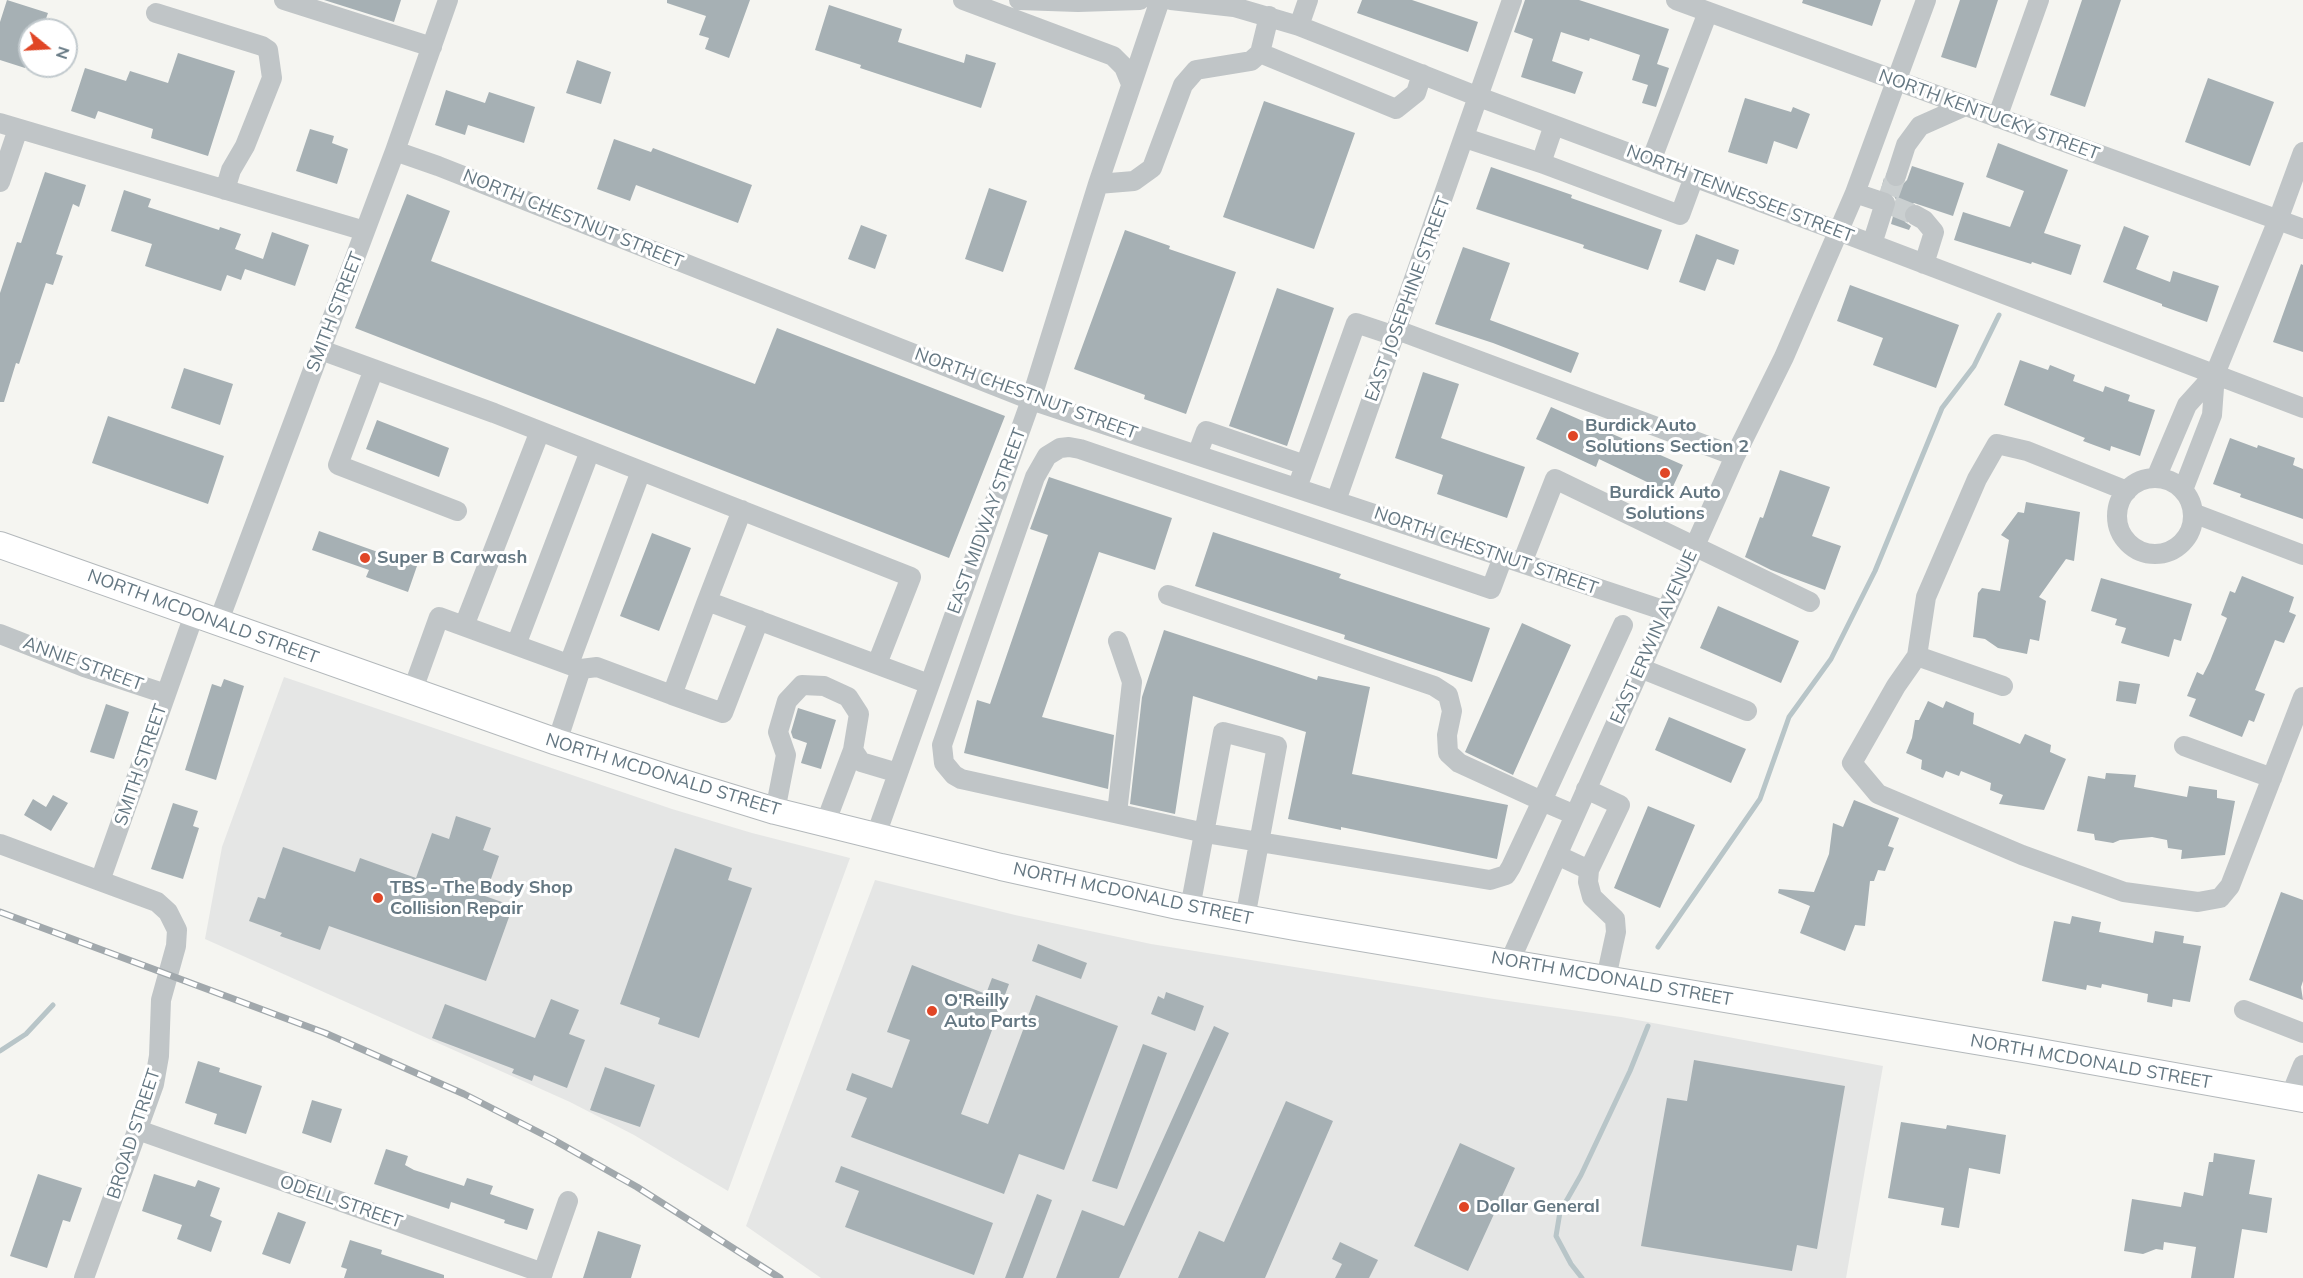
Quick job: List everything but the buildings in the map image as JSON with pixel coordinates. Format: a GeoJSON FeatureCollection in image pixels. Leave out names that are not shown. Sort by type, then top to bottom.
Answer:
{"type":"FeatureCollection","features":[{"type":"Feature","properties":{"kind":"main road","name":"NORTH MCDONALD STREET"},"geometry":{"type":"LineString","coordinates":[[0,545],[557,742],[775,811],[1035,875],[1245,918],[2297,1098]]}},
{"type":"Feature","properties":{"kind":"street"},"geometry":{"type":"LineString","coordinates":[[284,0],[432,47]]}},
{"type":"Feature","properties":{"kind":"street","name":"SMITH STREET"},"geometry":{"type":"LineString","coordinates":[[218,623],[396,152],[448,0]]}},
{"type":"Feature","properties":{"kind":"street"},"geometry":{"type":"LineString","coordinates":[[963,0],[1113,56],[1124,67],[1131,84]]}},
{"type":"Feature","properties":{"kind":"street"},"geometry":{"type":"LineString","coordinates":[[1019,0],[1078,2],[1140,0]]}},
{"type":"Feature","properties":{"kind":"street","name":"EAST MIDWAY STREET"},"geometry":{"type":"LineString","coordinates":[[876,836],[1031,400],[1098,184],[1160,0]]}},
{"type":"Feature","properties":{"kind":"street","name":"NORTH TENNESSEE STREET"},"geometry":{"type":"LineString","coordinates":[[1171,0],[1234,7],[1299,26],[1479,97],[2303,408]]}},
{"type":"Feature","properties":{"kind":"street"},"geometry":{"type":"LineString","coordinates":[[1299,26],[1308,0]]}},
{"type":"Feature","properties":{"kind":"street","name":"EAST JOSEPHINE STREET"},"geometry":{"type":"LineString","coordinates":[[1336,501],[1512,0]]}},
{"type":"Feature","properties":{"kind":"street","name":"NORTH KENTUCKY STREET"},"geometry":{"type":"LineString","coordinates":[[1676,0],[2303,229]]}},
{"type":"Feature","properties":{"kind":"street","name":"EAST ERWIN AVENUE"},"geometry":{"type":"LineString","coordinates":[[1510,962],[1735,456],[1784,357],[1839,231],[1926,0]]}},
{"type":"Feature","properties":{"kind":"street"},"geometry":{"type":"LineString","coordinates":[[1997,118],[2039,0]]}},
{"type":"Feature","properties":{"kind":"street"},"geometry":{"type":"LineString","coordinates":[[1651,160],[1708,12]]}},
{"type":"Feature","properties":{"kind":"street"},"geometry":{"type":"LineString","coordinates":[[156,13],[262,46],[268,50],[272,78],[245,146],[231,170],[225,190]]}},
{"type":"Feature","properties":{"kind":"street"},"geometry":{"type":"LineString","coordinates":[[1098,184],[1134,181],[1152,168],[1183,86],[1196,70],[1251,61],[1260,53],[1269,16]]}},
{"type":"Feature","properties":{"kind":"street"},"geometry":{"type":"LineString","coordinates":[[1260,53],[1396,109],[1416,93],[1422,74]]}},
{"type":"Feature","properties":{"kind":"street"},"geometry":{"type":"LineString","coordinates":[[1896,176],[1906,145],[1920,126],[1965,106]]}},
{"type":"Feature","properties":{"kind":"street"},"geometry":{"type":"LineString","coordinates":[[1541,164],[1554,124]]}},
{"type":"Feature","properties":{"kind":"street"},"geometry":{"type":"LineString","coordinates":[[0,182],[9,126],[365,231]]}},
{"type":"Feature","properties":{"kind":"street"},"geometry":{"type":"LineString","coordinates":[[1877,135],[1906,145]]}},
{"type":"Feature","properties":{"kind":"street"},"geometry":{"type":"LineString","coordinates":[[1465,138],[1680,215],[1694,177]]}},
{"type":"Feature","properties":{"kind":"street","name":"NORTH CHESTNUT STREET"},"geometry":{"type":"LineString","coordinates":[[396,152],[438,166],[1031,400],[1666,612]]}},
{"type":"Feature","properties":{"kind":"street"},"geometry":{"type":"LineString","coordinates":[[2183,490],[2212,415],[2215,374],[2278,220],[2303,152]]}},
{"type":"Feature","properties":{"kind":"street"},"geometry":{"type":"LineString","coordinates":[[1855,193],[1889,202],[1872,244]]}},
{"type":"Feature","properties":{"kind":"street"},"geometry":{"type":"LineString","coordinates":[[1914,215],[1931,226],[1934,232],[1924,264]]}},
{"type":"Feature","properties":{"kind":"street"},"geometry":{"type":"LineString","coordinates":[[1297,488],[1356,323],[1396,333],[1735,456]]}},
{"type":"Feature","properties":{"kind":"street"},"geometry":{"type":"LineString","coordinates":[[321,350],[540,431],[911,577],[877,664]]}},
{"type":"Feature","properties":{"kind":"street"},"geometry":{"type":"LineString","coordinates":[[374,369],[338,465],[457,511]]}},
{"type":"Feature","properties":{"kind":"street"},"geometry":{"type":"LineString","coordinates":[[2156,478],[2187,405],[2215,374]]}},
{"type":"Feature","properties":{"kind":"street"},"geometry":{"type":"LineString","coordinates":[[1084,451],[1094,420]]}},
{"type":"Feature","properties":{"kind":"street"},"geometry":{"type":"LineString","coordinates":[[464,626],[540,431]]}},
{"type":"Feature","properties":{"kind":"street"},"geometry":{"type":"LineString","coordinates":[[1197,455],[1206,431],[1305,465]]}},
{"type":"Feature","properties":{"kind":"street"},"geometry":{"type":"LineString","coordinates":[[2127,491],[2027,451],[1997,444],[1977,479],[1926,597],[1917,656],[1896,686],[1852,763],[1878,794],[2022,855],[2124,892],[2198,902],[2220,898],[2230,886],[2303,697]]}},
{"type":"Feature","properties":{"kind":"street"},"geometry":{"type":"LineString","coordinates":[[1503,557],[1491,589],[1084,451],[1069,447],[1060,448],[1047,456],[1041,464],[942,745],[945,763],[954,775],[961,779],[1205,833],[1490,880],[1506,875],[1511,867],[1623,625]]}},
{"type":"Feature","properties":{"kind":"street"},"geometry":{"type":"LineString","coordinates":[[516,645],[590,451]]}},
{"type":"Feature","properties":{"kind":"street"},"geometry":{"type":"LineString","coordinates":[[1256,475],[1263,451]]}},
{"type":"Feature","properties":{"kind":"street"},"geometry":{"type":"LineString","coordinates":[[557,742],[575,667],[641,471]]}},
{"type":"Feature","properties":{"kind":"street"},"geometry":{"type":"LineString","coordinates":[[2156,478],[2166,480],[2183,490],[2190,501],[2193,513],[2192,525],[2187,537],[2179,546],[2168,553],[2156,555],[2143,553],[2128,543],[2118,527],[2117,514],[2120,502],[2127,491],[2135,484],[2156,478]]}},
{"type":"Feature","properties":{"kind":"street"},"geometry":{"type":"LineString","coordinates":[[1522,563],[1555,479],[1810,602]]}},
{"type":"Feature","properties":{"kind":"street"},"geometry":{"type":"LineString","coordinates":[[672,695],[742,510]]}},
{"type":"Feature","properties":{"kind":"street"},"geometry":{"type":"LineString","coordinates":[[2193,513],[2303,555]]}},
{"type":"Feature","properties":{"kind":"street"},"geometry":{"type":"LineString","coordinates":[[1168,595],[1434,686],[1448,695],[1451,703],[1447,735],[1448,753],[1459,763],[1575,815]]}},
{"type":"Feature","properties":{"kind":"street"},"geometry":{"type":"LineString","coordinates":[[707,601],[929,684]]}},
{"type":"Feature","properties":{"kind":"street","name":"SMITH STREET"},"geometry":{"type":"LineString","coordinates":[[100,881],[194,615]]}},
{"type":"Feature","properties":{"kind":"street"},"geometry":{"type":"LineString","coordinates":[[412,692],[439,617],[575,667],[597,667],[723,713],[759,620]]}},
{"type":"Feature","properties":{"kind":"street","name":"ANNIE STREET"},"geometry":{"type":"LineString","coordinates":[[0,634],[84,667],[166,694]]}},
{"type":"Feature","properties":{"kind":"street"},"geometry":{"type":"LineString","coordinates":[[1117,813],[1132,682],[1118,641]]}},
{"type":"Feature","properties":{"kind":"street"},"geometry":{"type":"LineString","coordinates":[[1917,656],[2003,686]]}},
{"type":"Feature","properties":{"kind":"street"},"geometry":{"type":"LineString","coordinates":[[1603,669],[1637,675],[1747,711]]}},
{"type":"Feature","properties":{"kind":"street"},"geometry":{"type":"LineString","coordinates":[[775,811],[786,755],[778,732],[787,701],[802,685],[824,686],[848,697],[859,714],[853,750],[825,824]]}},
{"type":"Feature","properties":{"kind":"street"},"geometry":{"type":"LineString","coordinates":[[1190,908],[1223,732],[1277,746],[1245,918]]}},
{"type":"Feature","properties":{"kind":"street"},"geometry":{"type":"LineString","coordinates":[[2184,746],[2272,778]]}},
{"type":"Feature","properties":{"kind":"street"},"geometry":{"type":"LineString","coordinates":[[853,750],[861,762],[898,773]]}},
{"type":"Feature","properties":{"kind":"street"},"geometry":{"type":"LineString","coordinates":[[1586,789],[1620,805],[1589,870],[1588,882],[1592,897],[1615,919],[1616,932],[1606,978]]}},
{"type":"Feature","properties":{"kind":"street","name":"BROAD STREET"},"geometry":{"type":"LineString","coordinates":[[0,844],[146,897],[164,907],[176,925],[177,938],[161,1000],[156,1076],[84,1278]]}},
{"type":"Feature","properties":{"kind":"street"},"geometry":{"type":"LineString","coordinates":[[1557,855],[1589,870]]}},
{"type":"Feature","properties":{"kind":"street"},"geometry":{"type":"LineString","coordinates":[[2244,1010],[2303,1033]]}},
{"type":"Feature","properties":{"kind":"street"},"geometry":{"type":"LineString","coordinates":[[2297,1098],[2303,1065]]}},
{"type":"Feature","properties":{"kind":"street","name":"ODELL STREET"},"geometry":{"type":"LineString","coordinates":[[138,1131],[542,1275]]}},
{"type":"Feature","properties":{"kind":"street"},"geometry":{"type":"LineString","coordinates":[[542,1275],[568,1201]]}},
{"type":"Feature","properties":{"kind":"shaded area"},"geometry":{"type":"Polygon","coordinates":[[[284,677],[672,809],[752,833],[850,858],[728,1191],[634,1135],[570,1102],[205,939],[222,847],[284,677]]]}},
{"type":"Feature","properties":{"kind":"shaded area"},"geometry":{"type":"Polygon","coordinates":[[[875,880],[1015,915],[1151,944],[1621,1017],[1883,1066],[1846,1278],[821,1278],[746,1226],[875,880]]]}},
{"type":"Feature","properties":{"kind":"waterway"},"geometry":{"type":"LineString","coordinates":[[1658,947],[1760,799],[1789,717],[1831,659],[1875,571],[1942,408],[1974,366],[1999,315]]}},
{"type":"Feature","properties":{"kind":"waterway"},"geometry":{"type":"LineString","coordinates":[[0,1051],[26,1034],[53,1005]]}},
{"type":"Feature","properties":{"kind":"waterway"},"geometry":{"type":"LineString","coordinates":[[1582,1278],[1571,1264],[1556,1236],[1560,1212],[1581,1175],[1630,1071],[1648,1026]]}},
{"type":"Feature","properties":{"kind":"tunnel"},"geometry":{"type":"LineString","coordinates":[[1889,195],[1896,176]]}},
{"type":"Feature","properties":{"kind":"tunnel"},"geometry":{"type":"LineString","coordinates":[[1893,206],[1915,215]]}},
{"type":"Feature","properties":{"kind":"railway"},"geometry":{"type":"LineString","coordinates":[[0,912],[325,1033],[464,1094],[552,1139],[637,1187],[780,1278]]}},
{"type":"Feature","properties":{"kind":"place","name":"Burdick Auto Solutions Section 2"},"geometry":{"type":"Point","coordinates":[1573,436]}},
{"type":"Feature","properties":{"kind":"place","name":"Burdick Auto Solutions"},"geometry":{"type":"Point","coordinates":[1665,473]}},
{"type":"Feature","properties":{"kind":"place","name":"Super B Carwash"},"geometry":{"type":"Point","coordinates":[365,558]}},
{"type":"Feature","properties":{"kind":"place","name":"TBS - The Body Shop Collision Repair"},"geometry":{"type":"Point","coordinates":[378,898]}},
{"type":"Feature","properties":{"kind":"place","name":"O'Reilly Auto Parts"},"geometry":{"type":"Point","coordinates":[932,1011]}},
{"type":"Feature","properties":{"kind":"place","name":"Dollar General"},"geometry":{"type":"Point","coordinates":[1464,1207]}}]}
